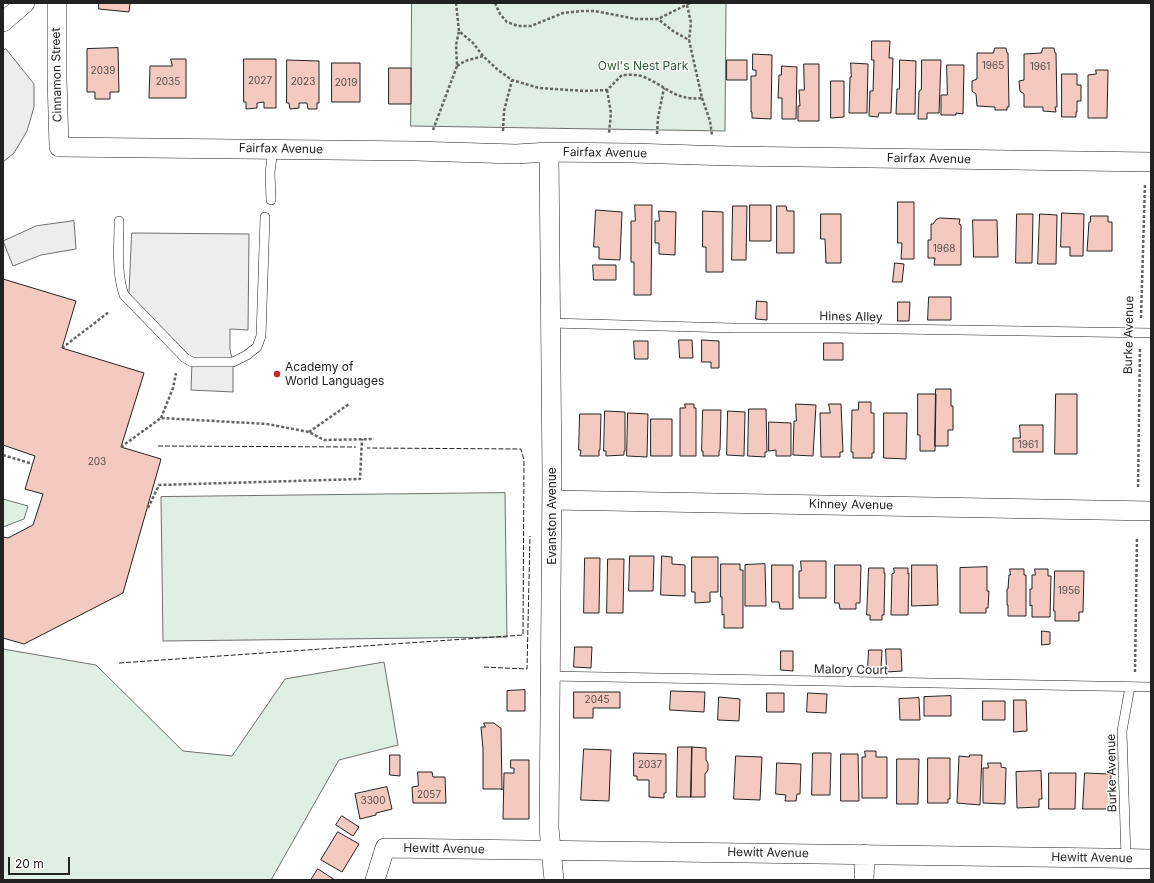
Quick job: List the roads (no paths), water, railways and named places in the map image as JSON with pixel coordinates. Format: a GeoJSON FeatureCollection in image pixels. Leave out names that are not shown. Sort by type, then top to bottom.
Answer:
{"type":"FeatureCollection","features":[{"type":"Feature","properties":{"kind":"street"},"geometry":{"type":"LineString","coordinates":[[3,22],[25,3]]}},
{"type":"Feature","properties":{"kind":"street","name":"Cinnamon Street"},"geometry":{"type":"LineString","coordinates":[[56,3],[59,147]]}},
{"type":"Feature","properties":{"kind":"street","name":"Fairfax Avenue"},"geometry":{"type":"LineString","coordinates":[[59,147],[415,151],[516,154],[549,152],[1151,162]]}},
{"type":"Feature","properties":{"kind":"street","name":"Evanston Avenue"},"geometry":{"type":"LineString","coordinates":[[549,152],[552,500],[549,828],[554,880]]}},
{"type":"Feature","properties":{"kind":"street","name":"Kinney Avenue"},"geometry":{"type":"LineString","coordinates":[[552,500],[1151,511]]}},
{"type":"Feature","properties":{"kind":"street","name":"Hewitt Avenue"},"geometry":{"type":"LineString","coordinates":[[375,880],[385,848],[865,854],[1151,860]]}},
{"type":"Feature","properties":{"kind":"street"},"geometry":{"type":"LineString","coordinates":[[864,880],[865,854]]}},
{"type":"Feature","properties":{"kind":"lane"},"geometry":{"type":"LineString","coordinates":[[271,200],[270,173],[273,149]]}},
{"type":"Feature","properties":{"kind":"lane"},"geometry":{"type":"LineString","coordinates":[[118,221],[119,276],[124,295],[185,358],[192,362],[233,362],[247,355],[257,347],[261,336],[265,217]]}},
{"type":"Feature","properties":{"kind":"lane","name":"Hines Alley"},"geometry":{"type":"LineString","coordinates":[[551,323],[733,328],[1151,333]]}},
{"type":"Feature","properties":{"kind":"lane","name":"Malory Court"},"geometry":{"type":"LineString","coordinates":[[550,676],[1151,688]]}},
{"type":"Feature","properties":{"kind":"lane","name":"Burke Avenue"},"geometry":{"type":"LineString","coordinates":[[1126,859],[1122,731],[1130,687]]}},
{"type":"Feature","properties":{"kind":"place","name":"Academy of World Languages"},"geometry":{"type":"Point","coordinates":[277,374]}},
{"type":"Feature","properties":{"kind":"park label","name":"Owl's Nest Park"},"geometry":{"type":"Point","coordinates":[643,66]}}]}
